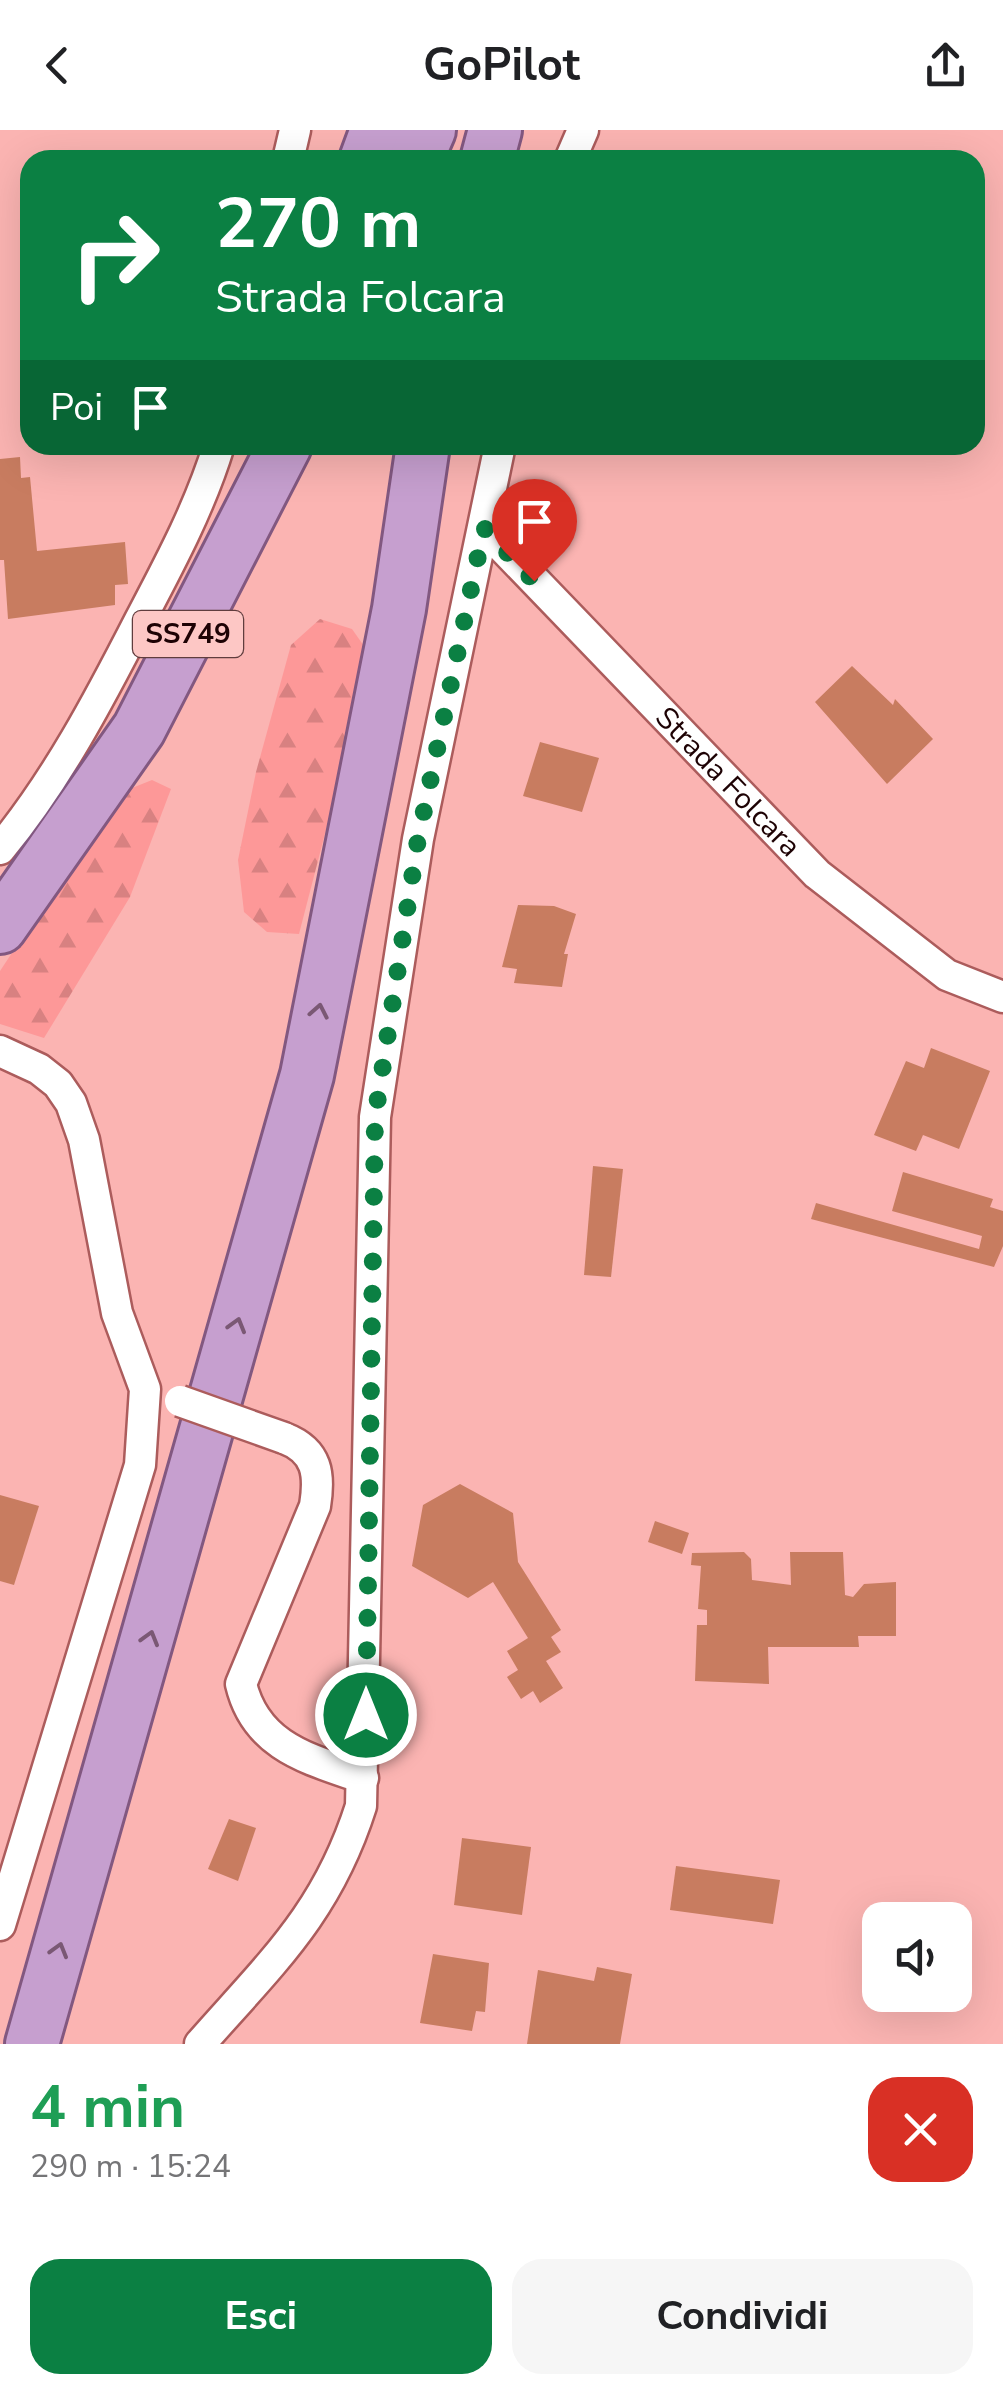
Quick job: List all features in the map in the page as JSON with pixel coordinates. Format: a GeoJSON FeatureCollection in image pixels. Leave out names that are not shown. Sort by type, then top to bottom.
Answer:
{"type":"FeatureCollection","features":[{"type":"Feature","properties":{"kind":"highway","name":"SS749"},"geometry":{"type":"LineString","coordinates":[[77,814],[251,455]]}},
{"type":"Feature","properties":{"kind":"highway","name":"SS749"},"geometry":{"type":"LineString","coordinates":[[0,927],[139,729],[280,455]]}},
{"type":"Feature","properties":{"kind":"highway"},"geometry":{"type":"LineString","coordinates":[[32,2044],[306,1076],[399,609],[422,455]]}},
{"type":"Feature","properties":{"kind":"street"},"geometry":{"type":"LineString","coordinates":[[0,849],[48,786],[112,676],[183,538],[215,455]]}},
{"type":"Feature","properties":{"kind":"street"},"geometry":{"type":"LineString","coordinates":[[200,2044],[310,1919],[343,1862],[361,1806],[375,1117],[418,839],[498,455]]}},
{"type":"Feature","properties":{"kind":"street","name":"Strada Folcara"},"geometry":{"type":"LineString","coordinates":[[484,528],[817,874],[947,975],[1003,997]]}},
{"type":"Feature","properties":{"kind":"street"},"geometry":{"type":"LineString","coordinates":[[0,1051],[39,1068],[71,1102],[84,1140],[118,1313],[145,1389],[140,1465],[0,1926]]}},
{"type":"Feature","properties":{"kind":"street"},"geometry":{"type":"LineString","coordinates":[[145,1389],[284,1438],[313,1458],[320,1477],[315,1506],[241,1684],[246,1705],[261,1729],[285,1750],[364,1778]]}},
{"type":"Feature","properties":{"kind":"green space"},"geometry":{"type":"Polygon","coordinates":[[[320,619],[352,629],[371,656],[299,934],[267,932],[244,912],[238,860],[256,772],[291,645],[320,619]]]}},
{"type":"Feature","properties":{"kind":"green space"},"geometry":{"type":"Polygon","coordinates":[[[152,780],[171,789],[130,897],[44,1038],[0,1024],[0,971],[64,874],[132,788],[152,780]]]}},
{"type":"Feature","properties":{"kind":"building"},"geometry":{"type":"Polygon","coordinates":[[[20,457],[21,478],[30,477],[37,551],[125,542],[128,584],[115,585],[115,605],[8,619],[4,560],[0,560],[0,459],[20,457]]]}},
{"type":"Feature","properties":{"kind":"building"},"geometry":{"type":"Polygon","coordinates":[[[852,666],[893,705],[895,699],[933,739],[887,784],[815,702],[852,666]]]}},
{"type":"Feature","properties":{"kind":"building"},"geometry":{"type":"Polygon","coordinates":[[[540,742],[599,758],[582,812],[523,796],[540,742]]]}},
{"type":"Feature","properties":{"kind":"building"},"geometry":{"type":"Polygon","coordinates":[[[518,905],[554,906],[576,914],[564,954],[568,954],[562,987],[514,983],[517,969],[502,967],[518,905]]]}},
{"type":"Feature","properties":{"kind":"building"},"geometry":{"type":"Polygon","coordinates":[[[931,1048],[990,1071],[959,1149],[923,1135],[916,1151],[874,1135],[906,1061],[924,1068],[931,1048]]]}},
{"type":"Feature","properties":{"kind":"building"},"geometry":{"type":"Polygon","coordinates":[[[593,1166],[623,1169],[611,1277],[584,1275],[593,1166]]]}},
{"type":"Feature","properties":{"kind":"building"},"geometry":{"type":"Polygon","coordinates":[[[903,1172],[993,1199],[990,1207],[1003,1211],[1003,1246],[994,1267],[811,1219],[816,1203],[979,1249],[982,1236],[892,1211],[903,1172]]]}},
{"type":"Feature","properties":{"kind":"building"},"geometry":{"type":"Polygon","coordinates":[[[460,1484],[513,1513],[518,1562],[561,1630],[551,1637],[561,1652],[546,1661],[563,1688],[540,1703],[533,1691],[521,1699],[507,1677],[518,1670],[507,1651],[528,1638],[493,1582],[468,1598],[412,1566],[423,1505],[460,1484]]]}},
{"type":"Feature","properties":{"kind":"building"},"geometry":{"type":"Polygon","coordinates":[[[0,1495],[39,1506],[14,1585],[0,1581],[0,1495]]]}},
{"type":"Feature","properties":{"kind":"building"},"geometry":{"type":"Polygon","coordinates":[[[655,1521],[689,1533],[682,1554],[648,1542],[655,1521]]]}},
{"type":"Feature","properties":{"kind":"building"},"geometry":{"type":"Polygon","coordinates":[[[744,1552],[751,1559],[752,1580],[791,1585],[790,1552],[843,1552],[845,1595],[853,1597],[864,1584],[896,1582],[896,1636],[858,1636],[859,1647],[768,1647],[769,1684],[695,1681],[697,1625],[707,1625],[707,1610],[698,1609],[701,1566],[691,1565],[692,1553],[744,1552]]]}},
{"type":"Feature","properties":{"kind":"building"},"geometry":{"type":"Polygon","coordinates":[[[229,1819],[256,1828],[238,1881],[208,1869],[229,1819]]]}},
{"type":"Feature","properties":{"kind":"building"},"geometry":{"type":"Polygon","coordinates":[[[462,1838],[531,1847],[522,1915],[454,1905],[462,1838]]]}},
{"type":"Feature","properties":{"kind":"building"},"geometry":{"type":"Polygon","coordinates":[[[676,1866],[780,1880],[773,1924],[670,1910],[676,1866]]]}},
{"type":"Feature","properties":{"kind":"building"},"geometry":{"type":"Polygon","coordinates":[[[433,1954],[489,1963],[485,2012],[476,2011],[472,2031],[420,2023],[433,1954]]]}},
{"type":"Feature","properties":{"kind":"building"},"geometry":{"type":"Polygon","coordinates":[[[597,1967],[632,1974],[620,2044],[527,2044],[538,1970],[594,1981],[597,1967]]]}},
{"type":"Feature","properties":{"kind":"route"},"geometry":{"type":"LineString","coordinates":[[366,1715],[375,1117],[418,839],[484,528],[534,581]]}}]}
